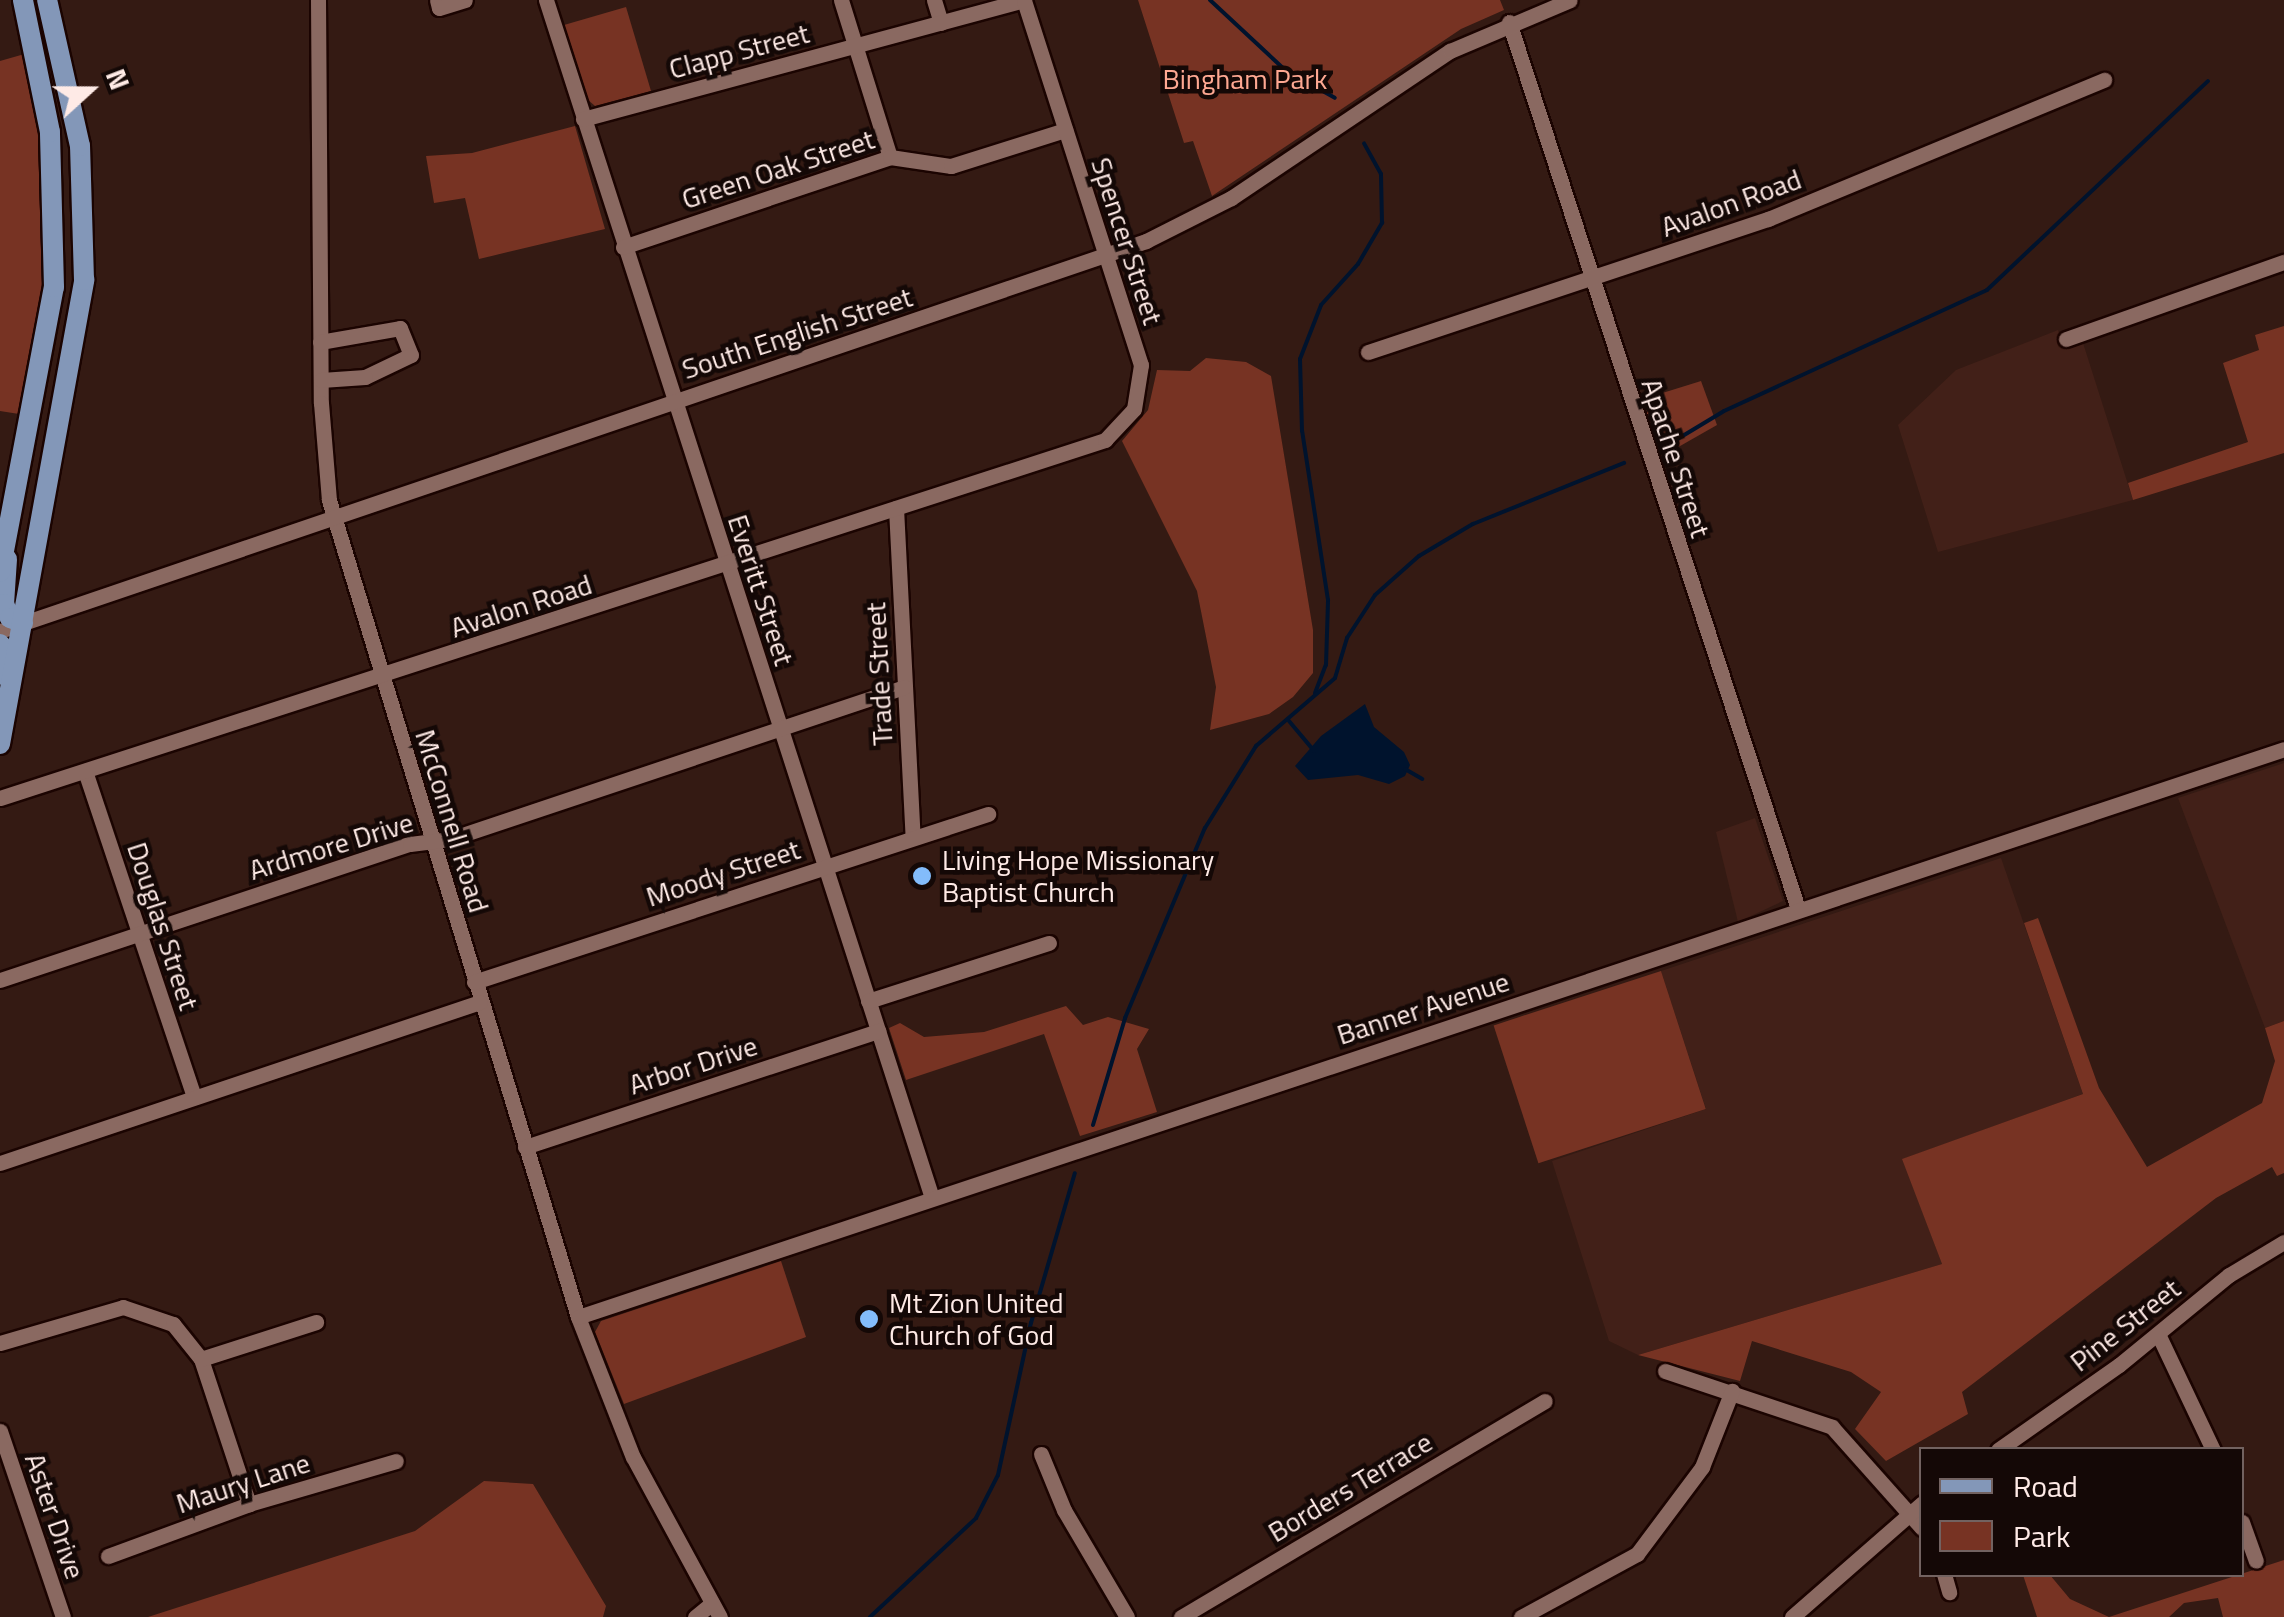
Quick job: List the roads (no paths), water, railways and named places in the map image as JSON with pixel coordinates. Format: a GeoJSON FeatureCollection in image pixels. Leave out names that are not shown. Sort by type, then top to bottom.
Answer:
{"type":"FeatureCollection","features":[{"type":"Feature","properties":{"kind":"main road"},"geometry":{"type":"LineString","coordinates":[[0,572],[54,287],[56,228],[50,132],[23,0]]}},
{"type":"Feature","properties":{"kind":"main road"},"geometry":{"type":"LineString","coordinates":[[0,742],[84,280],[80,146],[47,0]]}},
{"type":"Feature","properties":{"kind":"main road"},"geometry":{"type":"LineString","coordinates":[[10,517],[4,604],[10,618],[24,624]]}},
{"type":"Feature","properties":{"kind":"main road"},"geometry":{"type":"LineString","coordinates":[[0,644],[8,667],[0,708]]}},
{"type":"Feature","properties":{"kind":"main road"},"geometry":{"type":"LineString","coordinates":[[0,722],[0,742]]}},
{"type":"Feature","properties":{"kind":"street","name":"McConnell Road"},"geometry":{"type":"LineString","coordinates":[[318,0],[323,458],[335,520],[578,1317],[634,1457],[716,1610]]}},
{"type":"Feature","properties":{"kind":"street"},"geometry":{"type":"LineString","coordinates":[[437,0],[439,8],[465,0]]}},
{"type":"Feature","properties":{"kind":"street","name":"Everitt Street"},"geometry":{"type":"LineString","coordinates":[[546,0],[671,400],[930,1195]]}},
{"type":"Feature","properties":{"kind":"street"},"geometry":{"type":"LineString","coordinates":[[842,0],[890,157]]}},
{"type":"Feature","properties":{"kind":"street"},"geometry":{"type":"LineString","coordinates":[[934,0],[941,23]]}},
{"type":"Feature","properties":{"kind":"street","name":"Clapp Street"},"geometry":{"type":"LineString","coordinates":[[584,118],[1024,0]]}},
{"type":"Feature","properties":{"kind":"street","name":"Spencer Street"},"geometry":{"type":"LineString","coordinates":[[1024,0],[1141,365],[1134,409],[1106,440],[1056,458]]}},
{"type":"Feature","properties":{"kind":"street","name":"South English Street"},"geometry":{"type":"LineString","coordinates":[[0,631],[1104,256],[1211,210],[1432,62],[1510,22],[1570,0]]}},
{"type":"Feature","properties":{"kind":"street","name":"Apache Street"},"geometry":{"type":"LineString","coordinates":[[1510,22],[1798,910]]}},
{"type":"Feature","properties":{"kind":"street","name":"Avalon Road"},"geometry":{"type":"LineString","coordinates":[[1368,352],[1768,219],[2104,80]]}},
{"type":"Feature","properties":{"kind":"street","name":"Green Oak Street"},"geometry":{"type":"LineString","coordinates":[[624,247],[890,157],[951,166],[1065,130]]}},
{"type":"Feature","properties":{"kind":"street"},"geometry":{"type":"LineString","coordinates":[[2066,339],[2284,262]]}},
{"type":"Feature","properties":{"kind":"street"},"geometry":{"type":"LineString","coordinates":[[320,342],[400,328],[411,355],[365,377],[321,380]]}},
{"type":"Feature","properties":{"kind":"street","name":"Avalon Road"},"geometry":{"type":"LineString","coordinates":[[0,798],[1056,458]]}},
{"type":"Feature","properties":{"kind":"street","name":"Trade Street"},"geometry":{"type":"LineString","coordinates":[[896,508],[913,838]]}},
{"type":"Feature","properties":{"kind":"street","name":"Ardmore Drive"},"geometry":{"type":"LineString","coordinates":[[0,980],[904,687]]}},
{"type":"Feature","properties":{"kind":"street","name":"Banner Avenue"},"geometry":{"type":"LineString","coordinates":[[578,1317],[930,1195],[2284,749]]}},
{"type":"Feature","properties":{"kind":"street","name":"Douglas Street"},"geometry":{"type":"LineString","coordinates":[[85,771],[194,1097]]}},
{"type":"Feature","properties":{"kind":"street","name":"Moody Street"},"geometry":{"type":"LineString","coordinates":[[474,982],[988,814]]}},
{"type":"Feature","properties":{"kind":"street"},"geometry":{"type":"LineString","coordinates":[[868,1001],[1049,942]]}},
{"type":"Feature","properties":{"kind":"street"},"geometry":{"type":"LineString","coordinates":[[0,1163],[480,1002]]}},
{"type":"Feature","properties":{"kind":"street","name":"Arbor Drive"},"geometry":{"type":"LineString","coordinates":[[525,1147],[878,1031]]}},
{"type":"Feature","properties":{"kind":"street","name":"Pine Street"},"geometry":{"type":"LineString","coordinates":[[2002,1447],[2158,1334],[2229,1275],[2284,1242]]}},
{"type":"Feature","properties":{"kind":"street"},"geometry":{"type":"LineString","coordinates":[[0,1343],[123,1307],[173,1324],[201,1359],[249,1504]]}},
{"type":"Feature","properties":{"kind":"street"},"geometry":{"type":"LineString","coordinates":[[201,1359],[316,1322]]}},
{"type":"Feature","properties":{"kind":"street"},"geometry":{"type":"LineString","coordinates":[[2158,1334],[2212,1447]]}},
{"type":"Feature","properties":{"kind":"street"},"geometry":{"type":"LineString","coordinates":[[1665,1370],[1832,1427],[1916,1508],[1792,1617]]}},
{"type":"Feature","properties":{"kind":"street"},"geometry":{"type":"LineString","coordinates":[[1521,1617],[1637,1554],[1702,1466],[1732,1391]]}},
{"type":"Feature","properties":{"kind":"street","name":"Borders Terrace"},"geometry":{"type":"LineString","coordinates":[[1181,1617],[1545,1401]]}},
{"type":"Feature","properties":{"kind":"street","name":"Aster Drive"},"geometry":{"type":"LineString","coordinates":[[0,1430],[64,1617]]}},
{"type":"Feature","properties":{"kind":"street"},"geometry":{"type":"LineString","coordinates":[[1041,1454],[1064,1510],[1127,1617]]}},
{"type":"Feature","properties":{"kind":"street","name":"Maury Lane"},"geometry":{"type":"LineString","coordinates":[[108,1556],[249,1504],[396,1461]]}},
{"type":"Feature","properties":{"kind":"street"},"geometry":{"type":"LineString","coordinates":[[2244,1527],[2256,1560]]}},
{"type":"Feature","properties":{"kind":"street"},"geometry":{"type":"LineString","coordinates":[[1945,1577],[1949,1592]]}},
{"type":"Feature","properties":{"kind":"street"},"geometry":{"type":"LineString","coordinates":[[695,1617],[716,1610]]}},
{"type":"Feature","properties":{"kind":"water"},"geometry":{"type":"Polygon","coordinates":[[[1365,704],[1374,727],[1404,752],[1410,765],[1405,776],[1389,784],[1358,775],[1308,780],[1295,766],[1321,736],[1365,704]]]}},
{"type":"Feature","properties":{"kind":"waterway"},"geometry":{"type":"LineString","coordinates":[[1210,0],[1285,70],[1335,98]]}},
{"type":"Feature","properties":{"kind":"waterway"},"geometry":{"type":"LineString","coordinates":[[1656,452],[1724,411],[1987,290],[2208,81]]}},
{"type":"Feature","properties":{"kind":"waterway"},"geometry":{"type":"LineString","coordinates":[[1315,693],[1326,665],[1328,600],[1302,431],[1300,359],[1321,305],[1358,264],[1382,223],[1381,174],[1364,143]]}},
{"type":"Feature","properties":{"kind":"waterway"},"geometry":{"type":"LineString","coordinates":[[1093,1125],[1125,1018],[1205,828],[1256,746],[1335,678],[1347,638],[1375,595],[1419,556],[1473,524],[1624,463]]}},
{"type":"Feature","properties":{"kind":"waterway"},"geometry":{"type":"LineString","coordinates":[[1289,721],[1314,751]]}},
{"type":"Feature","properties":{"kind":"waterway"},"geometry":{"type":"LineString","coordinates":[[1405,769],[1422,779]]}},
{"type":"Feature","properties":{"kind":"waterway"},"geometry":{"type":"LineString","coordinates":[[870,1617],[976,1518],[998,1475],[1031,1323],[1075,1173]]}},
{"type":"Feature","properties":{"kind":"place","name":"Living Hope Missionary Baptist Church"},"geometry":{"type":"Point","coordinates":[922,876]}},
{"type":"Feature","properties":{"kind":"place","name":"Mt Zion United Church of God"},"geometry":{"type":"Point","coordinates":[869,1319]}},
{"type":"Feature","properties":{"kind":"park label","name":"Bingham Park"},"geometry":{"type":"Point","coordinates":[1245,79]}}]}
